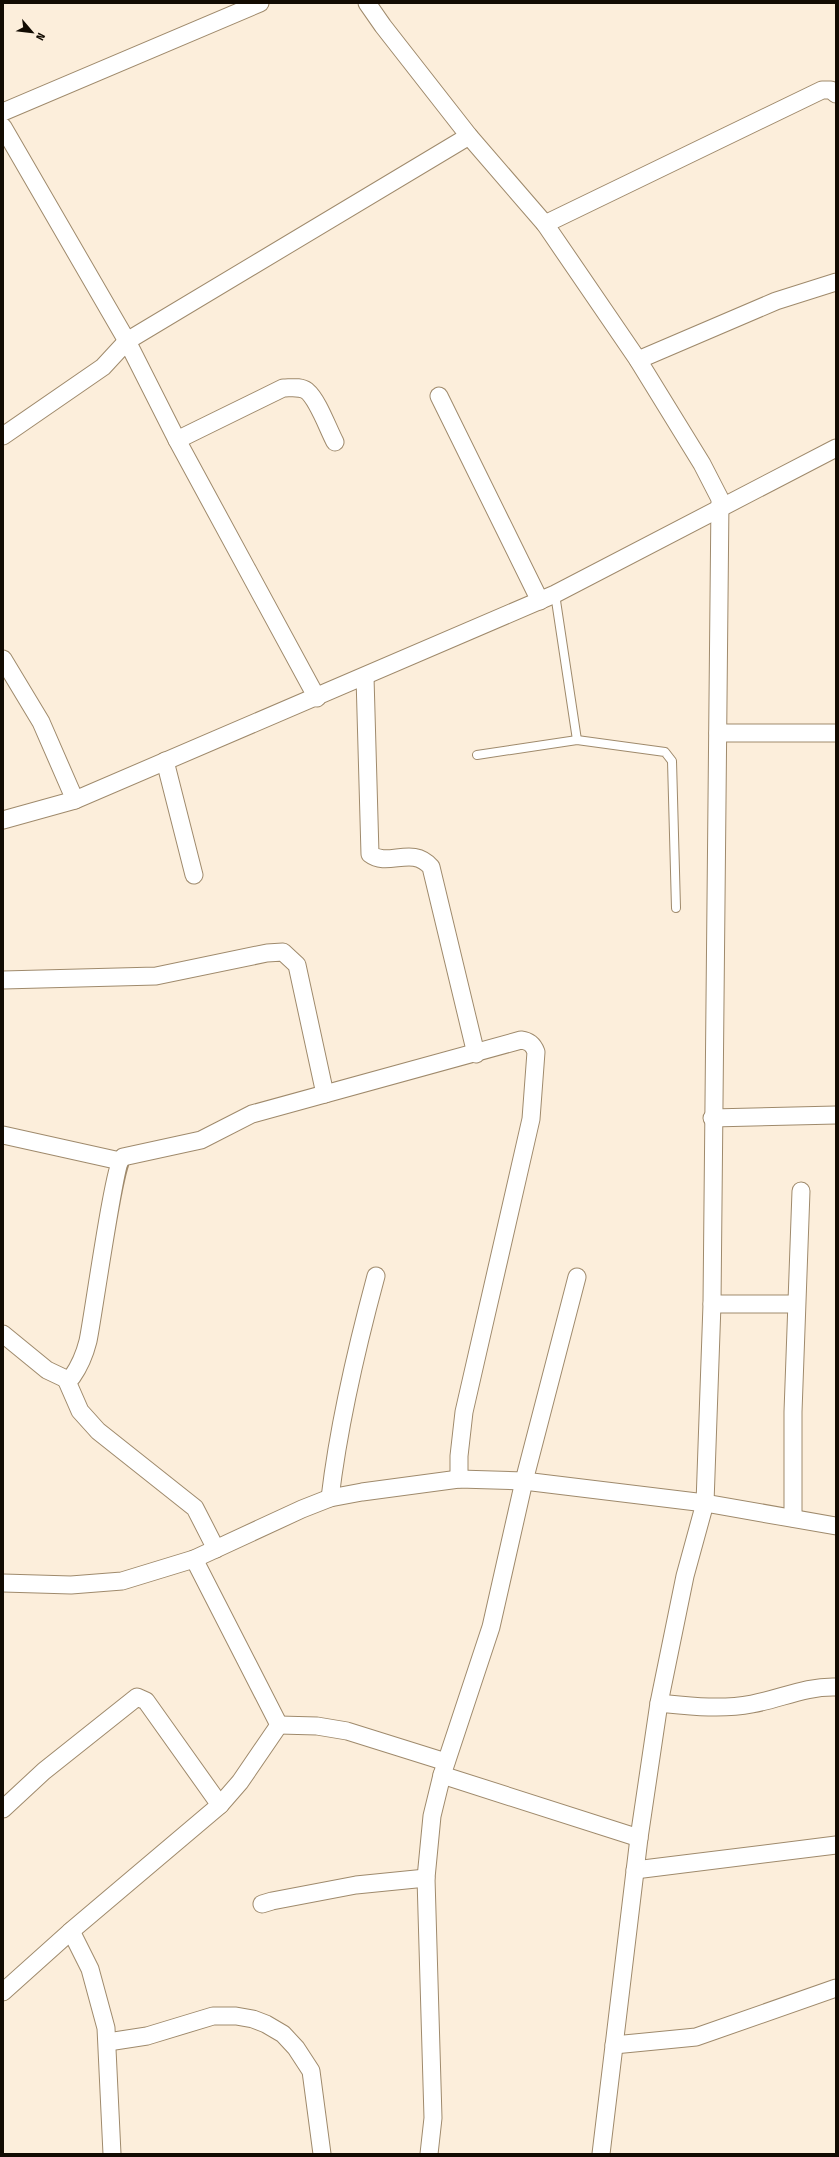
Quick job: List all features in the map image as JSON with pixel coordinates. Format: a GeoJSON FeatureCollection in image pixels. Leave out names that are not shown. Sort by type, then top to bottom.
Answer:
{"type":"FeatureCollection","features":[{"type":"Feature","properties":{"kind":"street"},"geometry":{"type":"LineString","coordinates":[[3,112],[260,3]]}},
{"type":"Feature","properties":{"kind":"street"},"geometry":{"type":"LineString","coordinates":[[367,3],[383,26],[470,136],[545,224],[638,360],[716,490],[721,509],[712,1118],[712,1304],[705,1502],[685,1576],[659,1703],[639,1838],[601,2154]]}},
{"type":"Feature","properties":{"kind":"street"},"geometry":{"type":"LineString","coordinates":[[545,224],[822,90],[831,90],[836,94]]}},
{"type":"Feature","properties":{"kind":"street"},"geometry":{"type":"LineString","coordinates":[[3,127],[127,341],[177,440],[317,698]]}},
{"type":"Feature","properties":{"kind":"street"},"geometry":{"type":"LineString","coordinates":[[3,436],[103,366],[127,341],[470,136]]}},
{"type":"Feature","properties":{"kind":"street"},"geometry":{"type":"LineString","coordinates":[[638,360],[776,301],[836,282]]}},
{"type":"Feature","properties":{"kind":"street"},"geometry":{"type":"LineString","coordinates":[[177,440],[283,388],[296,387],[307,391],[314,401],[335,442]]}},
{"type":"Feature","properties":{"kind":"street"},"geometry":{"type":"LineString","coordinates":[[439,396],[547,598]]}},
{"type":"Feature","properties":{"kind":"street"},"geometry":{"type":"LineString","coordinates":[[3,820],[75,800],[317,698],[547,598],[836,448]]}},
{"type":"Feature","properties":{"kind":"street"},"geometry":{"type":"LineString","coordinates":[[3,659],[41,722],[75,800]]}},
{"type":"Feature","properties":{"kind":"street"},"geometry":{"type":"LineString","coordinates":[[365,677],[370,854],[378,858],[416,857],[425,860],[431,867],[476,1054]]}},
{"type":"Feature","properties":{"kind":"street"},"geometry":{"type":"LineString","coordinates":[[718,732],[836,733]]}},
{"type":"Feature","properties":{"kind":"street"},"geometry":{"type":"LineString","coordinates":[[165,761],[194,875]]}},
{"type":"Feature","properties":{"kind":"street"},"geometry":{"type":"LineString","coordinates":[[3,980],[156,976],[267,953],[283,952],[297,965],[325,1094]]}},
{"type":"Feature","properties":{"kind":"street"},"geometry":{"type":"LineString","coordinates":[[66,1379],[72,1377],[76,1371],[88,1343],[120,1161],[123,1156],[201,1140],[252,1114],[476,1054],[521,1040],[528,1041],[534,1046],[536,1052],[531,1118],[464,1412],[459,1456],[459,1479]]}},
{"type":"Feature","properties":{"kind":"street"},"geometry":{"type":"LineString","coordinates":[[712,1118],[836,1115]]}},
{"type":"Feature","properties":{"kind":"street"},"geometry":{"type":"LineString","coordinates":[[3,1135],[120,1161]]}},
{"type":"Feature","properties":{"kind":"street"},"geometry":{"type":"LineString","coordinates":[[793,1518],[795,1304],[801,1191]]}},
{"type":"Feature","properties":{"kind":"street"},"geometry":{"type":"LineString","coordinates":[[330,1498],[335,1451],[348,1384],[376,1276]]}},
{"type":"Feature","properties":{"kind":"street"},"geometry":{"type":"LineString","coordinates":[[429,2154],[433,2118],[426,1878],[432,1816],[444,1768],[491,1627],[524,1481],[577,1277]]}},
{"type":"Feature","properties":{"kind":"street"},"geometry":{"type":"LineString","coordinates":[[712,1304],[795,1304]]}},
{"type":"Feature","properties":{"kind":"street"},"geometry":{"type":"LineString","coordinates":[[3,1334],[47,1370],[66,1379],[80,1411],[98,1431],[195,1508],[216,1549]]}},
{"type":"Feature","properties":{"kind":"street"},"geometry":{"type":"LineString","coordinates":[[3,1583],[71,1586],[122,1581],[194,1559],[302,1508],[330,1498],[362,1492],[459,1479],[524,1481],[705,1502],[836,1526]]}},
{"type":"Feature","properties":{"kind":"street"},"geometry":{"type":"LineString","coordinates":[[194,1559],[279,1725]]}},
{"type":"Feature","properties":{"kind":"street"},"geometry":{"type":"LineString","coordinates":[[659,1703],[701,1708],[751,1704],[798,1691],[836,1687]]}},
{"type":"Feature","properties":{"kind":"street"},"geometry":{"type":"LineString","coordinates":[[3,1809],[44,1771],[138,1697],[146,1701],[220,1805]]}},
{"type":"Feature","properties":{"kind":"street"},"geometry":{"type":"LineString","coordinates":[[279,1725],[317,1726],[347,1731],[444,1768],[639,1838]]}},
{"type":"Feature","properties":{"kind":"street"},"geometry":{"type":"LineString","coordinates":[[3,1992],[71,1931],[220,1805],[240,1782],[279,1725]]}},
{"type":"Feature","properties":{"kind":"street"},"geometry":{"type":"LineString","coordinates":[[635,1870],[836,1845]]}},
{"type":"Feature","properties":{"kind":"street"},"geometry":{"type":"LineString","coordinates":[[262,1904],[272,1900],[356,1885],[426,1878]]}},
{"type":"Feature","properties":{"kind":"street"},"geometry":{"type":"LineString","coordinates":[[71,1931],[90,1969],[106,2028],[108,2042],[112,2154]]}},
{"type":"Feature","properties":{"kind":"street"},"geometry":{"type":"LineString","coordinates":[[614,2045],[696,2037],[836,1988]]}},
{"type":"Feature","properties":{"kind":"street"},"geometry":{"type":"LineString","coordinates":[[108,2042],[147,2036],[213,2016],[236,2016],[253,2019],[266,2024],[283,2034],[296,2048],[311,2071],[322,2154]]}},
{"type":"Feature","properties":{"kind":"lane"},"geometry":{"type":"LineString","coordinates":[[547,598],[577,740]]}},
{"type":"Feature","properties":{"kind":"lane"},"geometry":{"type":"LineString","coordinates":[[477,755],[577,740],[654,749],[665,752],[672,761],[676,908]]}}]}
